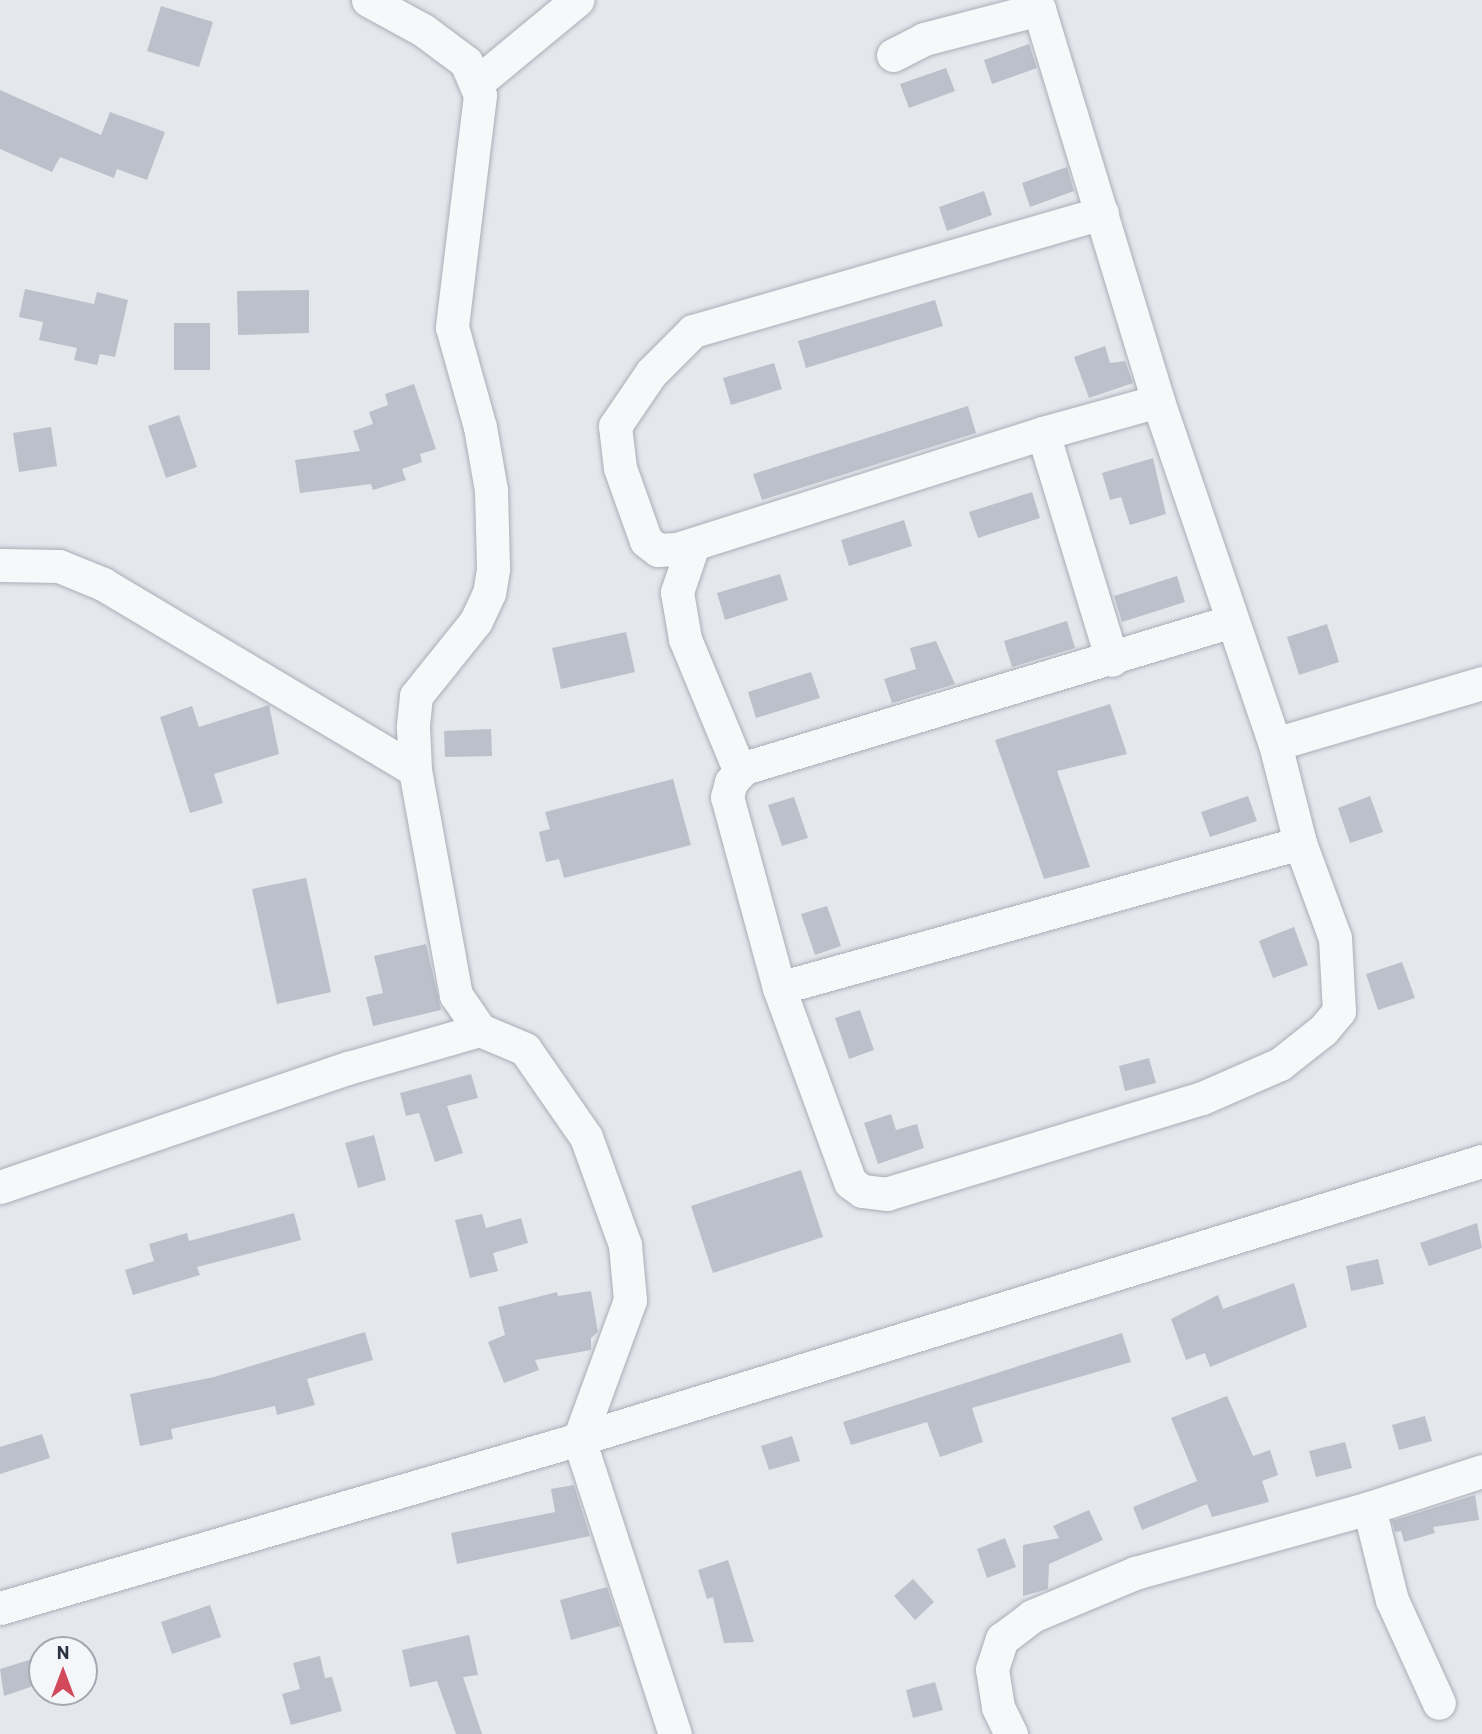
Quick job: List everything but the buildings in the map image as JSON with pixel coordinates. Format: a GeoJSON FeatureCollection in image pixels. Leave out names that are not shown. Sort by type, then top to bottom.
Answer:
{"type":"FeatureCollection","features":[{"type":"Feature","properties":{"kind":"street"},"geometry":{"type":"LineString","coordinates":[[368,0],[424,30],[466,62],[478,82],[452,327],[489,478],[493,569],[489,593],[476,621],[416,696],[415,770],[456,995],[480,1030],[525,1049],[553,1088],[586,1137],[625,1245],[630,1300],[579,1439],[675,1734]]}},
{"type":"Feature","properties":{"kind":"street"},"geometry":{"type":"LineString","coordinates":[[478,82],[577,0]]}},
{"type":"Feature","properties":{"kind":"street"},"geometry":{"type":"LineString","coordinates":[[893,55],[924,39],[1039,9],[1158,401],[1275,744],[1300,844],[1335,939],[1339,1011],[1324,1030],[1280,1064],[1202,1098],[887,1194],[862,1191],[850,1182],[779,988],[727,797],[740,772],[1232,621]]}},
{"type":"Feature","properties":{"kind":"street"},"geometry":{"type":"LineString","coordinates":[[1102,213],[693,331],[651,373],[615,426],[620,468],[646,541],[658,550],[693,545],[1043,433],[1158,401]]}},
{"type":"Feature","properties":{"kind":"street"},"geometry":{"type":"LineString","coordinates":[[1043,433],[1112,660]]}},
{"type":"Feature","properties":{"kind":"street"},"geometry":{"type":"LineString","coordinates":[[693,545],[677,592],[685,639],[740,772]]}},
{"type":"Feature","properties":{"kind":"street"},"geometry":{"type":"LineString","coordinates":[[0,565],[59,566],[103,584],[415,770]]}},
{"type":"Feature","properties":{"kind":"street"},"geometry":{"type":"LineString","coordinates":[[1275,744],[1482,683]]}},
{"type":"Feature","properties":{"kind":"street"},"geometry":{"type":"LineString","coordinates":[[779,988],[1300,844]]}},
{"type":"Feature","properties":{"kind":"street"},"geometry":{"type":"LineString","coordinates":[[7,1178],[348,1068],[480,1030]]}},
{"type":"Feature","properties":{"kind":"street"},"geometry":{"type":"LineString","coordinates":[[0,1608],[579,1439],[1482,1161]]}},
{"type":"Feature","properties":{"kind":"street"},"geometry":{"type":"LineString","coordinates":[[1011,1734],[998,1707],[992,1669],[1002,1639],[1032,1616],[1135,1573],[1369,1508],[1482,1471]]}},
{"type":"Feature","properties":{"kind":"street"},"geometry":{"type":"LineString","coordinates":[[1369,1508],[1392,1600],[1439,1703]]}}]}
